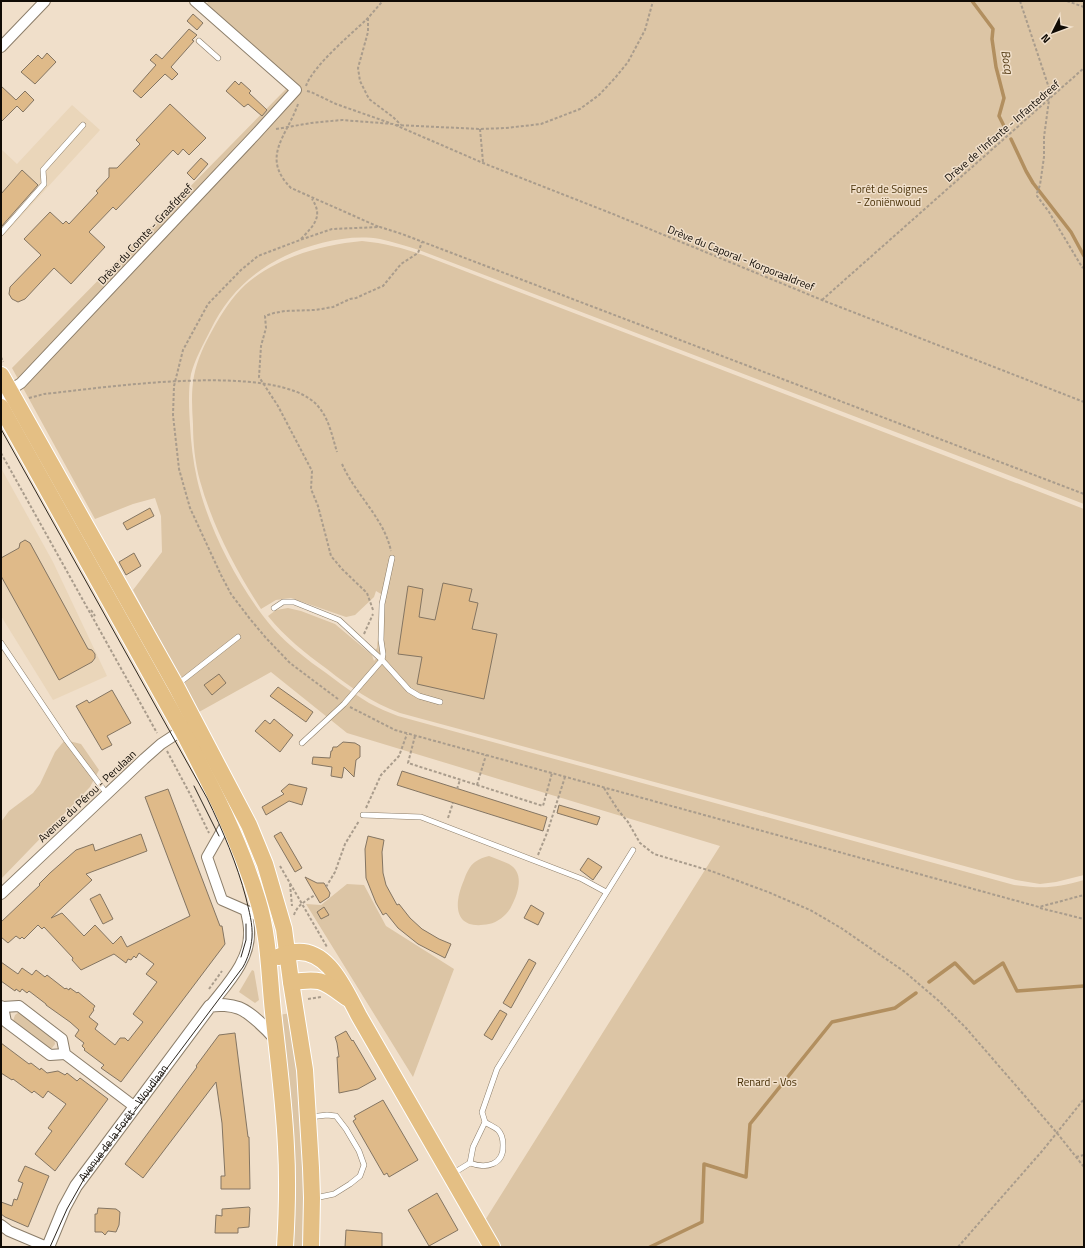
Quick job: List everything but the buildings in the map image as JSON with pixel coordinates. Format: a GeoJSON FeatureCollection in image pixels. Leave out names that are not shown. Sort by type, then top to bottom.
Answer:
{"type":"FeatureCollection","features":[{"type":"Feature","properties":{"kind":"main road"},"geometry":{"type":"LineString","coordinates":[[1,376],[5,394],[176,686],[210,782],[228,820],[263,916],[266,932],[286,1147],[287,1211],[285,1247]]}},
{"type":"Feature","properties":{"kind":"main road"},"geometry":{"type":"LineString","coordinates":[[1,407],[189,726],[227,781],[252,831],[265,864],[284,929],[290,982],[305,1070],[312,1198],[311,1247]]}},
{"type":"Feature","properties":{"kind":"main road"},"geometry":{"type":"LineString","coordinates":[[268,966],[279,956],[299,951],[305,952],[326,963],[338,977],[349,999],[492,1247]]}},
{"type":"Feature","properties":{"kind":"main road"},"geometry":{"type":"LineString","coordinates":[[268,966],[290,982],[313,979],[325,982],[349,999]]}},
{"type":"Feature","properties":{"kind":"street"},"geometry":{"type":"LineString","coordinates":[[1,47],[45,1]]}},
{"type":"Feature","properties":{"kind":"street"},"geometry":{"type":"LineString","coordinates":[[195,1],[300,89]]}},
{"type":"Feature","properties":{"kind":"street","name":"Drève du Comte - Graafdreef"},"geometry":{"type":"LineString","coordinates":[[5,394],[21,383],[300,89]]}},
{"type":"Feature","properties":{"kind":"street","name":"Avenue du Pérou - Perulaan"},"geometry":{"type":"LineString","coordinates":[[1,894],[144,759],[163,743],[189,726]]}},
{"type":"Feature","properties":{"kind":"street"},"geometry":{"type":"LineString","coordinates":[[228,820],[207,857],[222,900],[246,911],[263,916]]}},
{"type":"Feature","properties":{"kind":"street","name":"Avenue de la Forêt - Woudlaan"},"geometry":{"type":"LineString","coordinates":[[47,1247],[64,1208],[76,1186],[244,959],[249,932],[246,911]]}},
{"type":"Feature","properties":{"kind":"street"},"geometry":{"type":"LineString","coordinates":[[65,1054],[62,1039],[18,1006],[2,1006],[6,1022],[50,1055],[65,1054],[135,1107]]}},
{"type":"Feature","properties":{"kind":"street"},"geometry":{"type":"LineString","coordinates":[[210,1006],[240,1008],[265,1026],[276,1039]]}},
{"type":"Feature","properties":{"kind":"street"},"geometry":{"type":"LineString","coordinates":[[1,1225],[9,1231],[47,1247]]}},
{"type":"Feature","properties":{"kind":"lane"},"geometry":{"type":"LineString","coordinates":[[199,41],[218,58]]}},
{"type":"Feature","properties":{"kind":"lane"},"geometry":{"type":"LineString","coordinates":[[1,233],[44,184],[43,170],[83,125]]}},
{"type":"Feature","properties":{"kind":"lane"},"geometry":{"type":"LineString","coordinates":[[302,743],[344,704],[382,660],[384,654],[380,640],[382,604],[392,558]]}},
{"type":"Feature","properties":{"kind":"lane"},"geometry":{"type":"LineString","coordinates":[[274,608],[283,602],[294,602],[339,620],[382,660],[409,690],[419,696],[440,702]]}},
{"type":"Feature","properties":{"kind":"lane"},"geometry":{"type":"LineString","coordinates":[[176,686],[238,637]]}},
{"type":"Feature","properties":{"kind":"lane"},"geometry":{"type":"LineString","coordinates":[[1,642],[67,741],[107,795]]}},
{"type":"Feature","properties":{"kind":"lane"},"geometry":{"type":"LineString","coordinates":[[363,815],[421,817],[582,879],[606,892]]}},
{"type":"Feature","properties":{"kind":"lane"},"geometry":{"type":"LineString","coordinates":[[470,1163],[477,1166],[486,1166],[493,1164],[502,1155],[503,1149],[501,1135],[498,1130],[485,1122],[482,1112],[497,1070],[633,850]]}},
{"type":"Feature","properties":{"kind":"lane"},"geometry":{"type":"LineString","coordinates":[[308,1117],[327,1115],[336,1116],[346,1129],[359,1151],[364,1165],[360,1176],[350,1184],[334,1194],[312,1198]]}},
{"type":"Feature","properties":{"kind":"lane"},"geometry":{"type":"LineString","coordinates":[[451,1175],[470,1163],[473,1147],[485,1122]]}},
{"type":"Feature","properties":{"kind":"path"},"geometry":{"type":"LineString","coordinates":[[300,89],[312,74],[343,41],[368,18],[382,1]]}},
{"type":"Feature","properties":{"kind":"path"},"geometry":{"type":"LineString","coordinates":[[254,136],[287,126],[342,120],[480,130],[541,124],[580,109],[599,95],[615,78],[628,62],[645,30],[653,1]]}},
{"type":"Feature","properties":{"kind":"path"},"geometry":{"type":"LineString","coordinates":[[1020,1],[1049,88],[1049,100],[1044,137],[1044,157],[1039,189],[1036,193],[1084,268]]}},
{"type":"Feature","properties":{"kind":"path"},"geometry":{"type":"LineString","coordinates":[[1067,1],[1084,7]]}},
{"type":"Feature","properties":{"kind":"path"},"geometry":{"type":"LineString","coordinates":[[368,18],[368,32],[358,68],[360,81],[369,99],[394,117],[401,125]]}},
{"type":"Feature","properties":{"kind":"path","name":"Drève de l'Infante - Infantedreef"},"geometry":{"type":"LineString","coordinates":[[822,300],[1084,68]]}},
{"type":"Feature","properties":{"kind":"path"},"geometry":{"type":"LineString","coordinates":[[311,92],[336,104],[393,124]]}},
{"type":"Feature","properties":{"kind":"path"},"geometry":{"type":"LineString","coordinates":[[299,102],[276,152],[278,172],[291,188],[380,227],[1084,494]]}},
{"type":"Feature","properties":{"kind":"path","name":"Drève du Caporal - Korporaaldreef"},"geometry":{"type":"LineString","coordinates":[[393,124],[483,163],[613,214],[822,300],[1084,402]]}},
{"type":"Feature","properties":{"kind":"path"},"geometry":{"type":"LineString","coordinates":[[480,130],[483,163]]}},
{"type":"Feature","properties":{"kind":"path"},"geometry":{"type":"LineString","coordinates":[[300,240],[313,225],[317,217],[318,213],[316,204],[312,197]]}},
{"type":"Feature","properties":{"kind":"path"},"geometry":{"type":"LineString","coordinates":[[380,227],[332,229],[258,256],[241,270],[208,304],[183,350],[175,381],[173,415],[179,469],[190,508],[231,594],[266,638],[290,663],[344,704],[395,730],[1084,919]]}},
{"type":"Feature","properties":{"kind":"path"},"geometry":{"type":"LineString","coordinates":[[361,640],[374,612],[367,593],[331,556],[318,506],[311,489],[312,471],[278,406],[263,384],[259,372],[261,346],[266,328],[265,316],[285,311],[315,310],[333,307],[383,286],[401,264],[418,253],[422,242]]}},
{"type":"Feature","properties":{"kind":"path"},"geometry":{"type":"LineString","coordinates":[[26,399],[44,394],[175,381],[244,381],[263,384],[290,389],[311,400],[318,406],[328,421],[337,452]]}},
{"type":"Feature","properties":{"kind":"path"},"geometry":{"type":"LineString","coordinates":[[1,453],[163,743],[190,794],[214,845]]}},
{"type":"Feature","properties":{"kind":"path"},"geometry":{"type":"LineString","coordinates":[[342,464],[354,488],[379,522],[390,545],[392,558]]}},
{"type":"Feature","properties":{"kind":"path"},"geometry":{"type":"LineString","coordinates":[[91,610],[95,616]]}},
{"type":"Feature","properties":{"kind":"path"},"geometry":{"type":"LineString","coordinates":[[415,736],[408,764],[543,806],[552,773]]}},
{"type":"Feature","properties":{"kind":"path"},"geometry":{"type":"LineString","coordinates":[[477,785],[486,755]]}},
{"type":"Feature","properties":{"kind":"path"},"geometry":{"type":"LineString","coordinates":[[536,861],[547,834],[565,777]]}},
{"type":"Feature","properties":{"kind":"path"},"geometry":{"type":"LineString","coordinates":[[457,789],[460,780]]}},
{"type":"Feature","properties":{"kind":"path"},"geometry":{"type":"LineString","coordinates":[[604,788],[618,810],[628,822],[640,843],[654,854],[711,871],[768,892],[810,910],[841,928],[905,972],[939,1001],[966,1028],[1057,1133],[1084,1167]]}},
{"type":"Feature","properties":{"kind":"path"},"geometry":{"type":"LineString","coordinates":[[445,827],[453,802]]}},
{"type":"Feature","properties":{"kind":"path"},"geometry":{"type":"LineString","coordinates":[[278,862],[329,951]]}},
{"type":"Feature","properties":{"kind":"path"},"geometry":{"type":"LineString","coordinates":[[290,882],[294,918],[295,910],[302,903],[316,895]]}},
{"type":"Feature","properties":{"kind":"path"},"geometry":{"type":"LineString","coordinates":[[1039,907],[1084,895]]}},
{"type":"Feature","properties":{"kind":"path"},"geometry":{"type":"LineString","coordinates":[[958,1247],[1043,1150],[1084,1099]]}},
{"type":"Feature","properties":{"kind":"path"},"geometry":{"type":"LineString","coordinates":[[1076,1157],[1084,1155]]}},
{"type":"Feature","properties":{"kind":"shaded area"},"geometry":{"type":"Polygon","coordinates":[[[72,105],[100,130],[1,238],[1,149],[17,164],[72,105]]]}},
{"type":"Feature","properties":{"kind":"shaded area"},"geometry":{"type":"Polygon","coordinates":[[[1,468],[53,562],[107,676],[53,700],[1,616],[1,468]]]}},
{"type":"Feature","properties":{"kind":"green space","name":"Forêt de Soignes - Zoniënwoud"},"geometry":{"type":"Polygon","coordinates":[[[209,1],[1084,1],[1084,504],[419,250],[380,239],[344,239],[308,247],[273,262],[251,278],[232,297],[216,319],[191,374],[189,400],[192,452],[202,498],[217,537],[237,576],[260,611],[281,637],[312,663],[354,694],[369,703],[398,716],[1014,885],[1049,887],[1084,880],[1084,1247],[495,1247],[482,1225],[720,846],[347,733],[271,672],[199,712],[133,590],[162,552],[161,516],[155,498],[133,504],[95,519],[12,368],[286,89],[201,10],[209,1]]]}},
{"type":"Feature","properties":{"kind":"green space"},"geometry":{"type":"Polygon","coordinates":[[[362,241],[393,246],[423,255],[1084,509],[1084,875],[1056,882],[1040,884],[1016,880],[400,713],[370,699],[353,688],[311,657],[281,631],[268,616],[276,610],[288,608],[301,611],[335,624],[372,655],[374,661],[378,656],[375,650],[377,648],[381,594],[376,591],[374,597],[355,615],[346,617],[291,598],[276,600],[261,609],[242,579],[218,531],[200,481],[193,438],[192,388],[194,376],[197,364],[213,329],[236,295],[245,285],[271,267],[300,254],[315,249],[362,241]]]}},
{"type":"Feature","properties":{"kind":"green space"},"geometry":{"type":"Polygon","coordinates":[[[65,740],[81,744],[99,770],[90,787],[1,879],[1,822],[9,811],[33,793],[40,784],[55,752],[65,740]]]}},
{"type":"Feature","properties":{"kind":"green space"},"geometry":{"type":"Polygon","coordinates":[[[489,856],[509,864],[514,868],[519,878],[518,889],[510,908],[500,919],[489,924],[469,924],[463,920],[459,914],[458,898],[460,889],[471,865],[478,860],[489,856]]]}},
{"type":"Feature","properties":{"kind":"green space"},"geometry":{"type":"Polygon","coordinates":[[[347,884],[364,885],[386,926],[454,969],[413,1077],[306,904],[321,905],[347,884]]]}},
{"type":"Feature","properties":{"kind":"green space"},"geometry":{"type":"Polygon","coordinates":[[[252,970],[254,971],[259,1000],[255,1003],[239,992],[252,970]]]}},
{"type":"Feature","properties":{"kind":"green space"},"geometry":{"type":"Polygon","coordinates":[[[19,1012],[54,1037],[55,1044],[52,1048],[48,1049],[13,1021],[15,1015],[19,1012]]]}},
{"type":"Feature","properties":{"kind":"green space"},"geometry":{"type":"Polygon","coordinates":[[[291,1013],[302,1098],[305,1247],[290,1247],[279,1015],[291,1013]]]}},
{"type":"Feature","properties":{"kind":"waterway","name":"Bocq"},"geometry":{"type":"LineString","coordinates":[[972,1],[993,29],[992,39],[996,67],[1004,98],[999,116],[1006,130]]}},
{"type":"Feature","properties":{"kind":"waterway","name":"Bocq"},"geometry":{"type":"LineString","coordinates":[[1011,139],[1033,183],[1071,232],[1084,256]]}},
{"type":"Feature","properties":{"kind":"waterway"},"geometry":{"type":"LineString","coordinates":[[929,982],[955,963],[974,983],[1003,963],[1017,991],[1084,986]]}},
{"type":"Feature","properties":{"kind":"waterway"},"geometry":{"type":"LineString","coordinates":[[650,1247],[702,1222],[704,1164],[746,1177],[750,1124],[832,1022],[895,1008],[916,993]]}},
{"type":"Feature","properties":{"kind":"tram line"},"geometry":{"type":"LineString","coordinates":[[1,429],[207,798],[234,860],[246,898],[252,928],[251,945],[248,957],[243,967],[84,1179],[67,1209],[50,1247]]}},
{"type":"Feature","properties":{"kind":"tram line"},"geometry":{"type":"LineString","coordinates":[[194,786],[219,836]]}},
{"type":"Feature","properties":{"kind":"tram line"},"geometry":{"type":"LineString","coordinates":[[241,957],[246,940],[246,924]]}},
{"type":"Feature","properties":{"kind":"park label","name":"Renard - Vos"},"geometry":{"type":"Point","coordinates":[767,1082]}}]}
